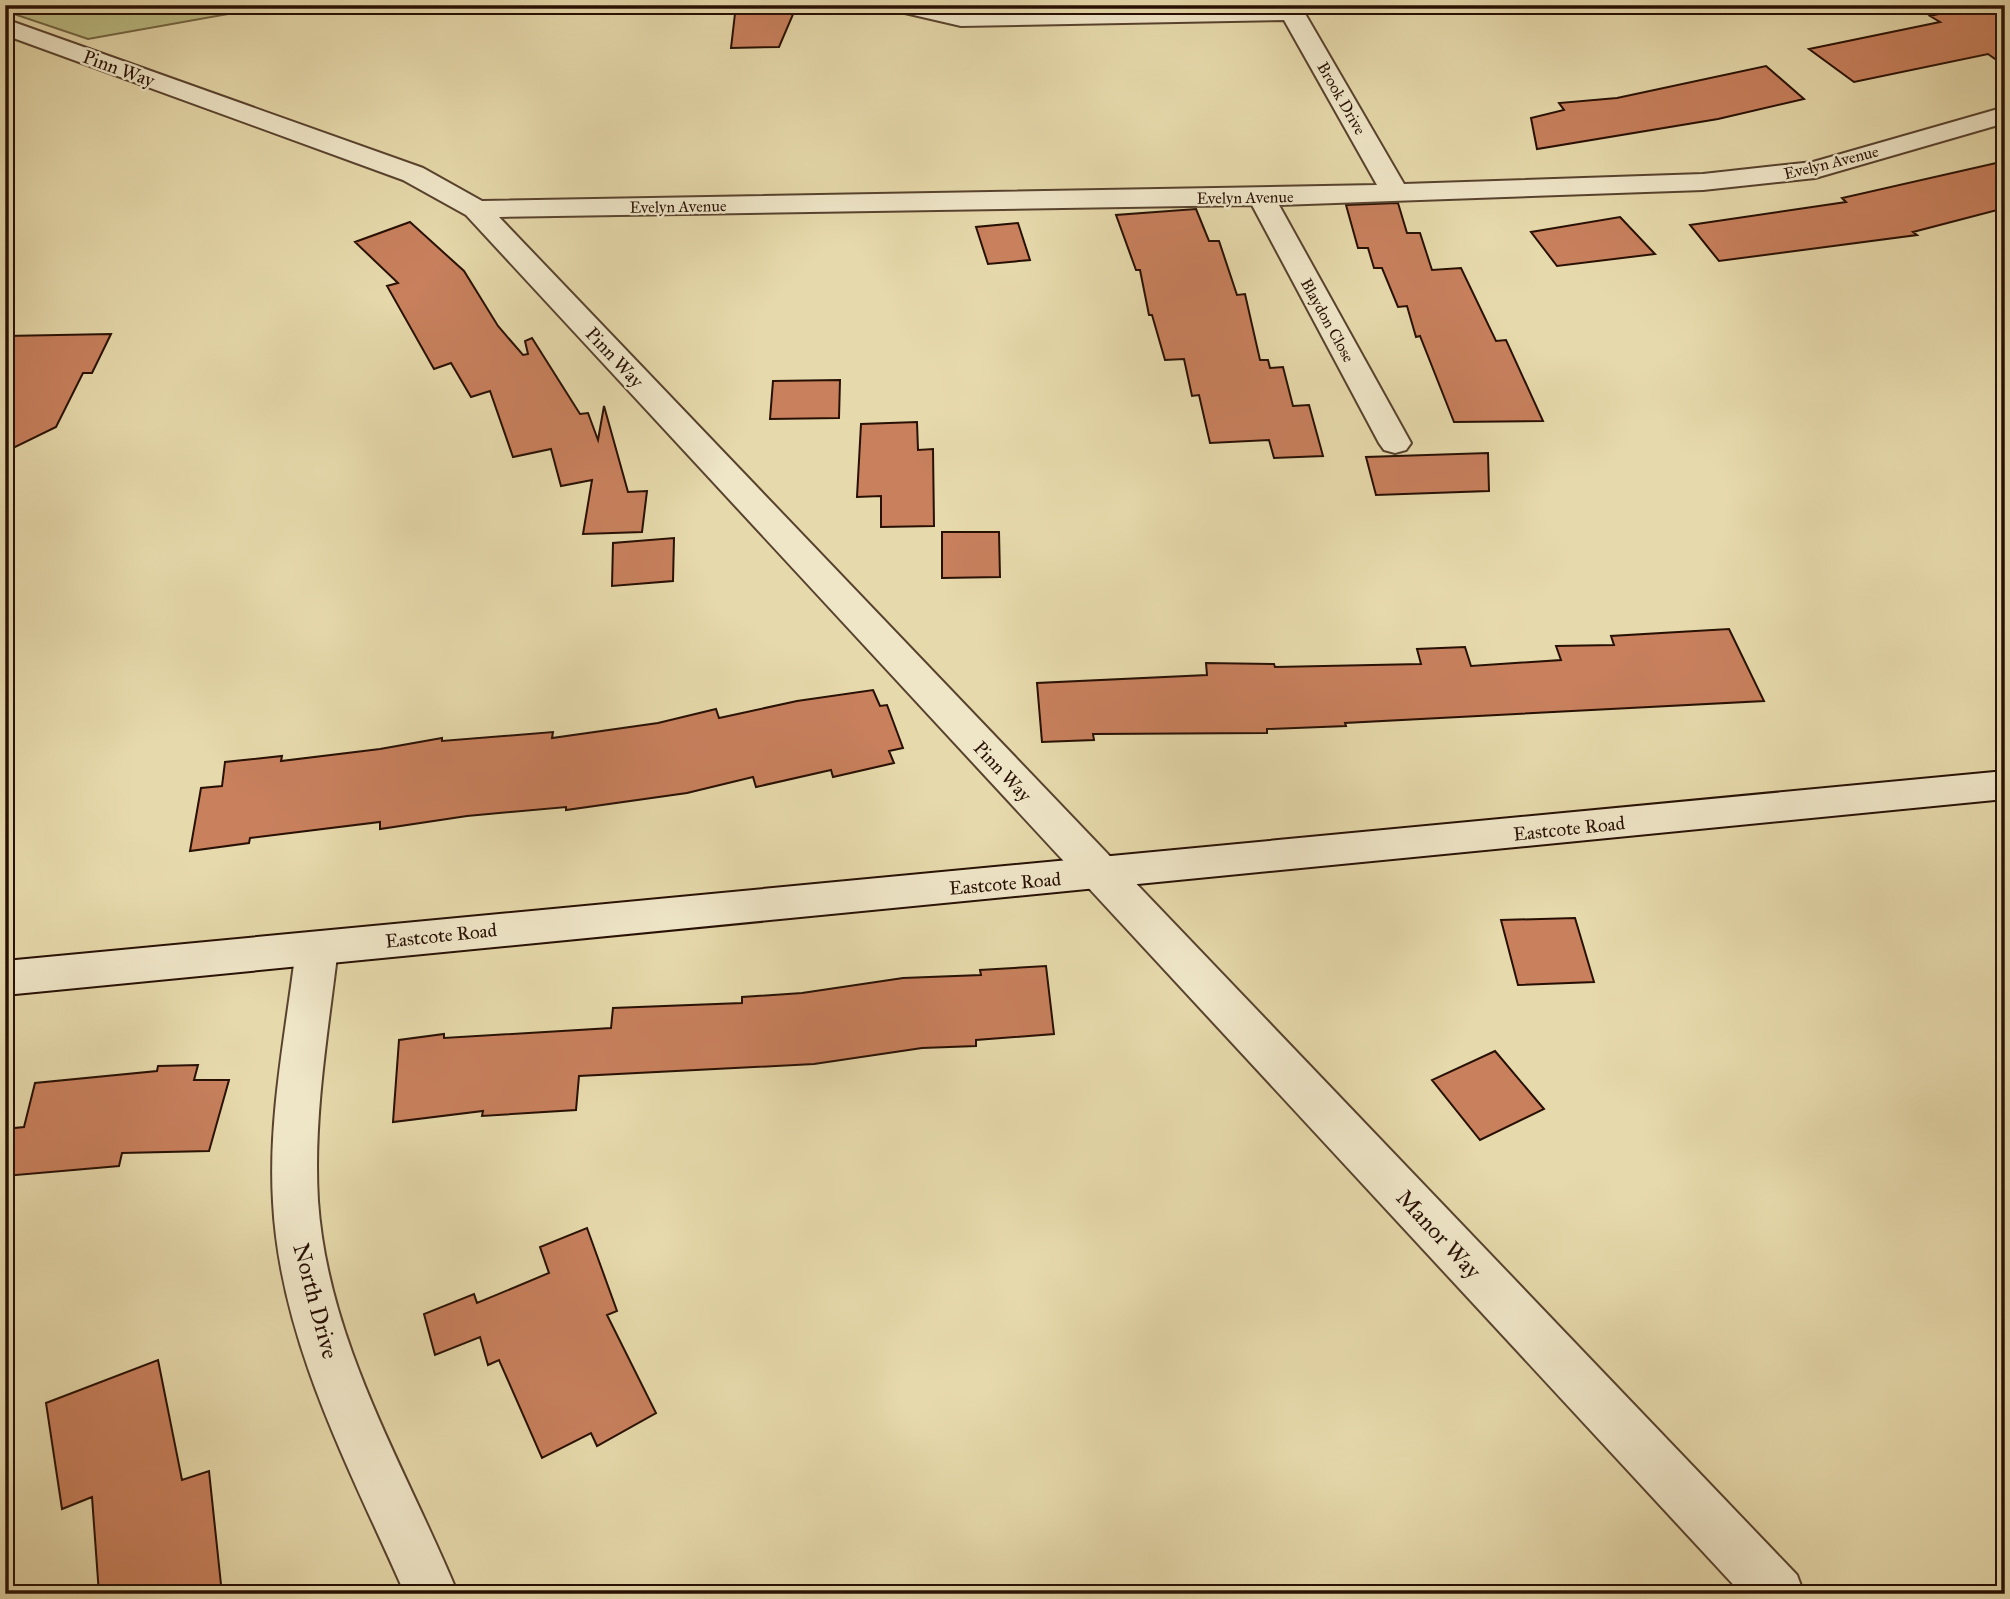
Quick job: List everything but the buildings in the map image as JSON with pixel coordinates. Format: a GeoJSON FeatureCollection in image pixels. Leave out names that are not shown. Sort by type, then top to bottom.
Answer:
{"type":"FeatureCollection","features":[{"type":"Feature","properties":{"kind":"street"},"geometry":{"type":"LineString","coordinates":[[901,5],[961,19],[1291,9]]}},
{"type":"Feature","properties":{"kind":"street","name":"Brook Drive"},"geometry":{"type":"LineString","coordinates":[[1291,9],[1395,192]]}},
{"type":"Feature","properties":{"kind":"street","name":"Pinn Way"},"geometry":{"type":"LineString","coordinates":[[5,26],[413,174],[446,189],[476,209],[1100,874]]}},
{"type":"Feature","properties":{"kind":"street","name":"Evelyn Avenue"},"geometry":{"type":"LineString","coordinates":[[476,209],[1261,197],[1764,177],[1815,170],[2005,115]]}},
{"type":"Feature","properties":{"kind":"street","name":"Blaydon Close"},"geometry":{"type":"LineString","coordinates":[[1261,197],[1395,443]]}},
{"type":"Feature","properties":{"kind":"street","name":"Eastcote Road"},"geometry":{"type":"LineString","coordinates":[[5,978],[2003,788]]}},
{"type":"Feature","properties":{"kind":"street","name":"Manor Way"},"geometry":{"type":"LineString","coordinates":[[1100,874],[1778,1594]]}},
{"type":"Feature","properties":{"kind":"street","name":"North Drive"},"geometry":{"type":"LineString","coordinates":[[317,948],[296,1137],[298,1235],[305,1275],[337,1375],[432,1594]]}},
{"type":"Feature","properties":{"kind":"green space"},"geometry":{"type":"Polygon","coordinates":[[[5,5],[279,5],[88,39],[5,11],[5,5]]]}}]}
